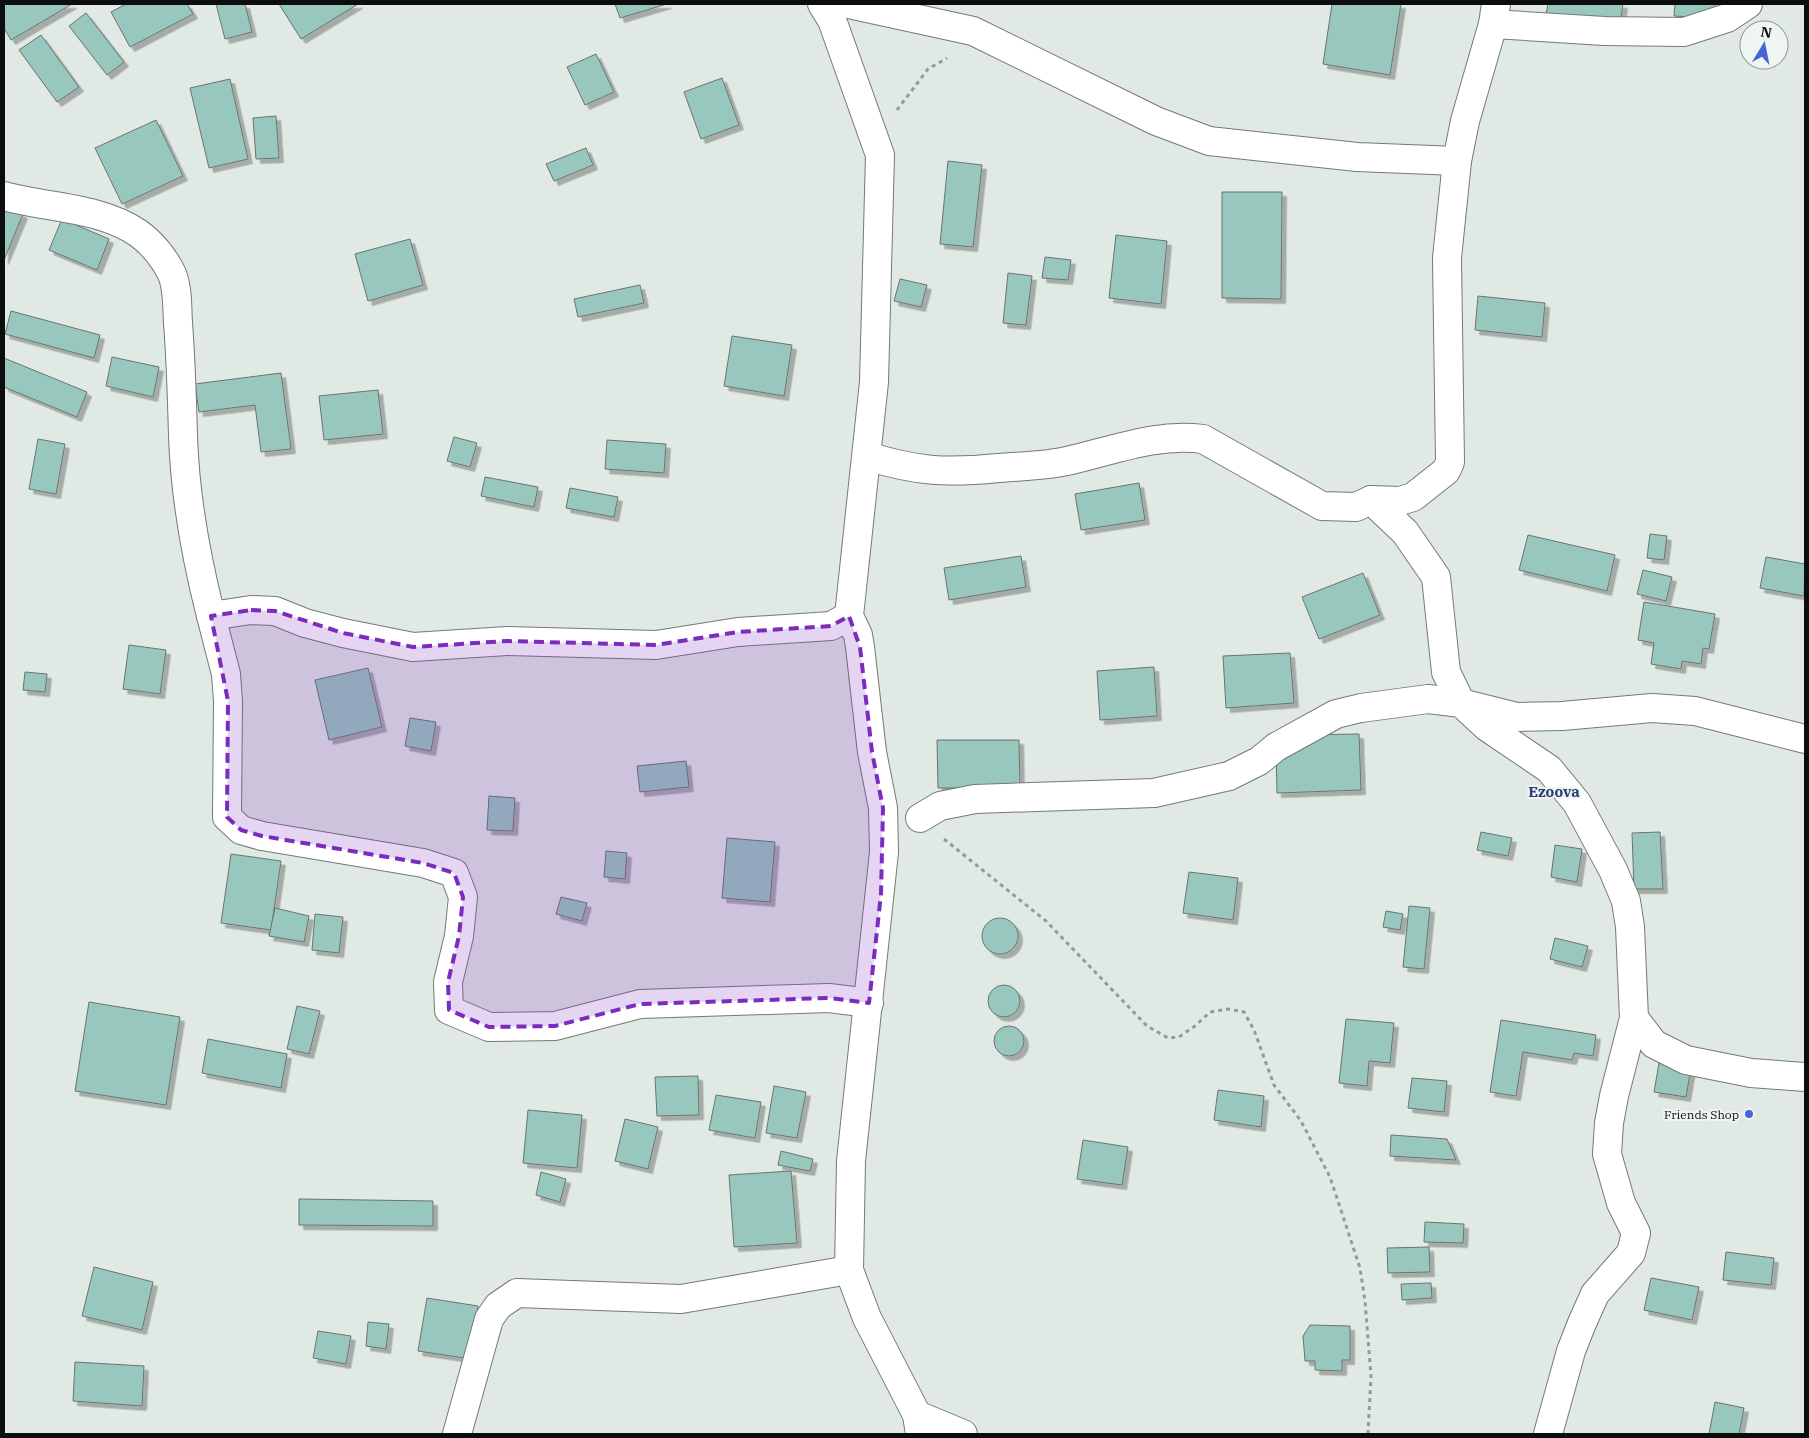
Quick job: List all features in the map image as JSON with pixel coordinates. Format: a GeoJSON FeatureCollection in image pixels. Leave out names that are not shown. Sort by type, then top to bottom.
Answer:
{"type":"FeatureCollection","features":[{"type":"Feature","properties":{"kind":"street"},"geometry":{"type":"LineString","coordinates":[[822,4],[832,20],[880,155],[874,382],[849,616],[858,635],[872,752],[883,808],[881,885],[851,1161],[849,1270],[867,1318],[918,1425],[963,1434]]}},
{"type":"Feature","properties":{"kind":"street"},"geometry":{"type":"LineString","coordinates":[[849,4],[973,31],[1156,121],[1209,141],[1339,156],[1457,161]]}},
{"type":"Feature","properties":{"kind":"street"},"geometry":{"type":"LineString","coordinates":[[867,456],[901,467],[926,471],[976,471],[1054,464],[1137,442],[1182,436],[1202,439],[1322,506],[1356,507],[1371,500],[1400,501],[1413,497],[1446,471],[1450,462],[1447,258],[1457,161],[1465,121],[1495,14],[1604,31],[1684,32],[1727,18],[1748,4]]}},
{"type":"Feature","properties":{"kind":"street"},"geometry":{"type":"LineString","coordinates":[[4,196],[98,216],[124,225],[140,235],[161,256],[172,275],[176,291],[182,365],[185,475],[194,549],[226,674],[228,701],[227,817],[241,830],[262,836],[423,863],[454,873],[463,897],[459,936],[448,982],[449,1010],[489,1028],[555,1026],[640,1004],[829,998],[869,1003]]}},
{"type":"Feature","properties":{"kind":"street"},"geometry":{"type":"LineString","coordinates":[[1371,500],[1405,532],[1436,576],[1446,672],[1462,703],[1487,727],[1549,769],[1577,803],[1613,870],[1626,901],[1630,928],[1634,1018],[1614,1096],[1609,1123],[1607,1154],[1621,1203],[1636,1233],[1631,1253],[1594,1294],[1571,1351],[1548,1434]]}},
{"type":"Feature","properties":{"kind":"street"},"geometry":{"type":"LineString","coordinates":[[211,616],[251,610],[275,611],[306,623],[343,633],[413,646],[507,642],[656,644],[738,632],[830,626],[849,616]]}},
{"type":"Feature","properties":{"kind":"street"},"geometry":{"type":"LineString","coordinates":[[920,818],[940,806],[974,799],[1154,793],[1182,785],[1206,782],[1229,776],[1259,761],[1276,747],[1336,714],[1361,708],[1428,700],[1462,703],[1517,717],[1562,716],[1652,708],[1694,711],[1805,739]]}},
{"type":"Feature","properties":{"kind":"street"},"geometry":{"type":"LineString","coordinates":[[1634,1018],[1654,1044],[1686,1060],[1751,1072],[1805,1077]]}},
{"type":"Feature","properties":{"kind":"street"},"geometry":{"type":"LineString","coordinates":[[457,1434],[489,1319],[498,1306],[517,1293],[681,1299],[849,1270]]}},
{"type":"Feature","properties":{"kind":"path"},"geometry":{"type":"LineString","coordinates":[[875,138],[928,69],[957,53],[962,28]]}},
{"type":"Feature","properties":{"kind":"path"},"geometry":{"type":"LineString","coordinates":[[920,818],[956,851],[1018,896],[1046,921],[1147,1026],[1168,1038],[1179,1037],[1210,1012],[1228,1009],[1244,1012],[1254,1030],[1274,1085],[1300,1121],[1330,1177],[1360,1268],[1365,1301],[1371,1376],[1368,1434]]}},
{"type":"Feature","properties":{"kind":"highlighted area"},"geometry":{"type":"Polygon","coordinates":[[[251,610],[275,611],[343,633],[413,647],[507,641],[656,645],[738,632],[831,626],[849,616],[860,647],[872,752],[883,808],[881,894],[869,1003],[829,998],[640,1004],[555,1026],[489,1027],[449,1010],[448,982],[459,936],[463,897],[454,873],[423,863],[262,836],[241,830],[227,817],[228,701],[211,616],[251,610]]]}},
{"type":"Feature","properties":{"kind":"building"},"geometry":{"type":"Polygon","coordinates":[[[4,4],[72,4],[11,40],[4,28],[4,4]]]}},
{"type":"Feature","properties":{"kind":"building"},"geometry":{"type":"Polygon","coordinates":[[[126,4],[187,4],[193,14],[130,47],[111,12],[126,4]]]}},
{"type":"Feature","properties":{"kind":"building"},"geometry":{"type":"Polygon","coordinates":[[[216,4],[245,4],[252,32],[225,39],[216,4]]]}},
{"type":"Feature","properties":{"kind":"building"},"geometry":{"type":"Polygon","coordinates":[[[279,4],[358,4],[301,39],[279,4]]]}},
{"type":"Feature","properties":{"kind":"building"},"geometry":{"type":"Polygon","coordinates":[[[615,4],[667,4],[620,18],[615,4]]]}},
{"type":"Feature","properties":{"kind":"building"},"geometry":{"type":"Polygon","coordinates":[[[1332,4],[1401,4],[1390,75],[1323,64],[1332,4]]]}},
{"type":"Feature","properties":{"kind":"building"},"geometry":{"type":"Polygon","coordinates":[[[1548,4],[1623,4],[1620,24],[1546,14],[1548,4]]]}},
{"type":"Feature","properties":{"kind":"building"},"geometry":{"type":"Polygon","coordinates":[[[1675,4],[1715,4],[1714,18],[1674,16],[1675,4]]]}},
{"type":"Feature","properties":{"kind":"building"},"geometry":{"type":"Polygon","coordinates":[[[86,13],[124,62],[107,75],[69,26],[86,13]]]}},
{"type":"Feature","properties":{"kind":"building"},"geometry":{"type":"Polygon","coordinates":[[[41,35],[79,87],[57,102],[19,50],[41,35]]]}},
{"type":"Feature","properties":{"kind":"building"},"geometry":{"type":"Polygon","coordinates":[[[596,54],[614,92],[585,105],[567,67],[596,54]]]}},
{"type":"Feature","properties":{"kind":"building"},"geometry":{"type":"Polygon","coordinates":[[[722,78],[739,125],[701,139],[684,92],[722,78]]]}},
{"type":"Feature","properties":{"kind":"building"},"geometry":{"type":"Polygon","coordinates":[[[230,79],[248,159],[209,168],[190,88],[230,79]]]}},
{"type":"Feature","properties":{"kind":"building"},"geometry":{"type":"Polygon","coordinates":[[[276,116],[279,158],[256,159],[253,118],[276,116]]]}},
{"type":"Feature","properties":{"kind":"building"},"geometry":{"type":"Polygon","coordinates":[[[156,120],[183,176],[122,204],[95,148],[156,120]]]}},
{"type":"Feature","properties":{"kind":"building"},"geometry":{"type":"Polygon","coordinates":[[[586,148],[593,165],[554,181],[546,164],[586,148]]]}},
{"type":"Feature","properties":{"kind":"building"},"geometry":{"type":"Polygon","coordinates":[[[948,161],[982,165],[973,247],[940,244],[948,161]]]}},
{"type":"Feature","properties":{"kind":"building"},"geometry":{"type":"Polygon","coordinates":[[[1222,192],[1282,192],[1281,299],[1222,298],[1222,192]]]}},
{"type":"Feature","properties":{"kind":"building"},"geometry":{"type":"Polygon","coordinates":[[[4,206],[23,214],[4,260],[4,206]]]}},
{"type":"Feature","properties":{"kind":"building"},"geometry":{"type":"Polygon","coordinates":[[[62,219],[109,239],[97,270],[49,250],[62,219]]]}},
{"type":"Feature","properties":{"kind":"building"},"geometry":{"type":"Polygon","coordinates":[[[1116,235],[1167,241],[1161,304],[1109,298],[1116,235]]]}},
{"type":"Feature","properties":{"kind":"building"},"geometry":{"type":"Polygon","coordinates":[[[410,239],[423,285],[368,301],[355,254],[410,239]]]}},
{"type":"Feature","properties":{"kind":"building"},"geometry":{"type":"Polygon","coordinates":[[[1045,257],[1071,260],[1068,280],[1042,278],[1045,257]]]}},
{"type":"Feature","properties":{"kind":"building"},"geometry":{"type":"Polygon","coordinates":[[[1008,273],[1032,276],[1026,325],[1003,323],[1008,273]]]}},
{"type":"Feature","properties":{"kind":"building"},"geometry":{"type":"Polygon","coordinates":[[[900,279],[927,285],[921,307],[894,301],[900,279]]]}},
{"type":"Feature","properties":{"kind":"building"},"geometry":{"type":"Polygon","coordinates":[[[640,285],[644,303],[578,317],[574,299],[640,285]]]}},
{"type":"Feature","properties":{"kind":"building"},"geometry":{"type":"Polygon","coordinates":[[[1478,296],[1545,303],[1542,337],[1475,330],[1478,296]]]}},
{"type":"Feature","properties":{"kind":"building"},"geometry":{"type":"Polygon","coordinates":[[[11,311],[100,335],[94,358],[5,334],[11,311]]]}},
{"type":"Feature","properties":{"kind":"building"},"geometry":{"type":"Polygon","coordinates":[[[732,336],[792,345],[784,396],[724,386],[732,336]]]}},
{"type":"Feature","properties":{"kind":"building"},"geometry":{"type":"Polygon","coordinates":[[[112,357],[159,367],[153,397],[106,386],[112,357]]]}},
{"type":"Feature","properties":{"kind":"building"},"geometry":{"type":"Polygon","coordinates":[[[4,358],[87,392],[77,417],[4,387],[4,358]]]}},
{"type":"Feature","properties":{"kind":"building"},"geometry":{"type":"Polygon","coordinates":[[[281,373],[291,449],[261,452],[255,405],[199,412],[195,384],[281,373]]]}},
{"type":"Feature","properties":{"kind":"building"},"geometry":{"type":"Polygon","coordinates":[[[378,390],[383,434],[324,440],[319,396],[378,390]]]}},
{"type":"Feature","properties":{"kind":"building"},"geometry":{"type":"Polygon","coordinates":[[[454,437],[477,443],[470,467],[447,461],[454,437]]]}},
{"type":"Feature","properties":{"kind":"building"},"geometry":{"type":"Polygon","coordinates":[[[38,439],[65,444],[56,494],[29,489],[38,439]]]}},
{"type":"Feature","properties":{"kind":"building"},"geometry":{"type":"Polygon","coordinates":[[[607,440],[666,444],[664,473],[605,469],[607,440]]]}},
{"type":"Feature","properties":{"kind":"building"},"geometry":{"type":"Polygon","coordinates":[[[485,477],[538,487],[534,507],[481,496],[485,477]]]}},
{"type":"Feature","properties":{"kind":"building"},"geometry":{"type":"Polygon","coordinates":[[[1139,483],[1145,520],[1081,530],[1075,494],[1139,483]]]}},
{"type":"Feature","properties":{"kind":"building"},"geometry":{"type":"Polygon","coordinates":[[[570,488],[618,497],[614,517],[566,508],[570,488]]]}},
{"type":"Feature","properties":{"kind":"building"},"geometry":{"type":"Polygon","coordinates":[[[1650,534],[1667,536],[1664,560],[1647,558],[1650,534]]]}},
{"type":"Feature","properties":{"kind":"building"},"geometry":{"type":"Polygon","coordinates":[[[1528,535],[1615,555],[1607,591],[1519,570],[1528,535]]]}},
{"type":"Feature","properties":{"kind":"building"},"geometry":{"type":"Polygon","coordinates":[[[1021,556],[1026,587],[949,600],[944,568],[1021,556]]]}},
{"type":"Feature","properties":{"kind":"building"},"geometry":{"type":"Polygon","coordinates":[[[1766,557],[1805,564],[1804,596],[1760,588],[1766,557]]]}},
{"type":"Feature","properties":{"kind":"building"},"geometry":{"type":"Polygon","coordinates":[[[1643,570],[1672,577],[1666,601],[1637,594],[1643,570]]]}},
{"type":"Feature","properties":{"kind":"building"},"geometry":{"type":"Polygon","coordinates":[[[1363,573],[1380,615],[1319,639],[1302,597],[1363,573]]]}},
{"type":"Feature","properties":{"kind":"building"},"geometry":{"type":"Polygon","coordinates":[[[1644,602],[1715,614],[1709,649],[1703,648],[1701,664],[1682,661],[1681,669],[1651,664],[1654,643],[1638,640],[1644,602]]]}},
{"type":"Feature","properties":{"kind":"building"},"geometry":{"type":"Polygon","coordinates":[[[129,645],[166,650],[160,694],[123,689],[129,645]]]}},
{"type":"Feature","properties":{"kind":"building"},"geometry":{"type":"Polygon","coordinates":[[[1290,653],[1294,703],[1226,708],[1223,656],[1290,653]]]}},
{"type":"Feature","properties":{"kind":"building"},"geometry":{"type":"Polygon","coordinates":[[[1154,667],[1157,716],[1100,720],[1097,671],[1154,667]]]}},
{"type":"Feature","properties":{"kind":"building"},"geometry":{"type":"Polygon","coordinates":[[[368,668],[382,727],[329,740],[315,680],[368,668]]]}},
{"type":"Feature","properties":{"kind":"building"},"geometry":{"type":"Polygon","coordinates":[[[25,672],[47,674],[45,692],[23,690],[25,672]]]}},
{"type":"Feature","properties":{"kind":"building"},"geometry":{"type":"Polygon","coordinates":[[[410,718],[436,722],[431,751],[405,746],[410,718]]]}},
{"type":"Feature","properties":{"kind":"building"},"geometry":{"type":"Polygon","coordinates":[[[1359,734],[1361,790],[1277,793],[1276,747],[1296,735],[1359,734]]]}},
{"type":"Feature","properties":{"kind":"building"},"geometry":{"type":"Polygon","coordinates":[[[937,740],[1019,740],[1020,788],[938,788],[937,740]]]}},
{"type":"Feature","properties":{"kind":"building"},"geometry":{"type":"Polygon","coordinates":[[[686,761],[689,787],[640,792],[637,766],[686,761]]]}},
{"type":"Feature","properties":{"kind":"building"},"geometry":{"type":"Polygon","coordinates":[[[489,796],[515,798],[513,831],[487,830],[489,796]]]}},
{"type":"Feature","properties":{"kind":"building"},"geometry":{"type":"Polygon","coordinates":[[[1481,832],[1512,838],[1508,856],[1477,850],[1481,832]]]}},
{"type":"Feature","properties":{"kind":"building"},"geometry":{"type":"Polygon","coordinates":[[[1660,832],[1663,889],[1634,889],[1632,833],[1660,832]]]}},
{"type":"Feature","properties":{"kind":"building"},"geometry":{"type":"Polygon","coordinates":[[[727,838],[775,842],[770,902],[722,898],[727,838]]]}},
{"type":"Feature","properties":{"kind":"building"},"geometry":{"type":"Polygon","coordinates":[[[1555,845],[1582,849],[1577,882],[1551,877],[1555,845]]]}},
{"type":"Feature","properties":{"kind":"building"},"geometry":{"type":"Polygon","coordinates":[[[606,851],[627,853],[625,879],[604,877],[606,851]]]}},
{"type":"Feature","properties":{"kind":"building"},"geometry":{"type":"Polygon","coordinates":[[[231,854],[281,861],[271,930],[221,923],[231,854]]]}},
{"type":"Feature","properties":{"kind":"building"},"geometry":{"type":"Polygon","coordinates":[[[1189,872],[1238,878],[1233,920],[1183,913],[1189,872]]]}},
{"type":"Feature","properties":{"kind":"building"},"geometry":{"type":"Polygon","coordinates":[[[561,897],[587,903],[582,921],[556,914],[561,897]]]}},
{"type":"Feature","properties":{"kind":"building"},"geometry":{"type":"Polygon","coordinates":[[[1409,906],[1430,908],[1424,969],[1403,967],[1409,906]]]}},
{"type":"Feature","properties":{"kind":"building"},"geometry":{"type":"Polygon","coordinates":[[[275,908],[309,916],[304,942],[269,936],[275,908]]]}},
{"type":"Feature","properties":{"kind":"building"},"geometry":{"type":"Polygon","coordinates":[[[1386,911],[1403,914],[1400,930],[1383,927],[1386,911]]]}},
{"type":"Feature","properties":{"kind":"building"},"geometry":{"type":"Polygon","coordinates":[[[315,914],[343,917],[339,953],[312,950],[315,914]]]}},
{"type":"Feature","properties":{"kind":"building"},"geometry":{"type":"Polygon","coordinates":[[[1000,918],[1007,919],[1013,923],[1017,929],[1017,943],[1013,949],[1007,953],[1000,954],[993,953],[987,949],[983,943],[982,936],[983,929],[987,923],[993,919],[1000,918]]]}},
{"type":"Feature","properties":{"kind":"building"},"geometry":{"type":"Polygon","coordinates":[[[1555,938],[1588,946],[1582,967],[1550,959],[1555,938]]]}},
{"type":"Feature","properties":{"kind":"building"},"geometry":{"type":"Polygon","coordinates":[[[1004,985],[1015,990],[1020,1001],[1015,1012],[1004,1017],[993,1012],[988,1001],[993,990],[1004,985]]]}},
{"type":"Feature","properties":{"kind":"building"},"geometry":{"type":"Polygon","coordinates":[[[89,1002],[180,1017],[166,1105],[75,1091],[89,1002]]]}},
{"type":"Feature","properties":{"kind":"building"},"geometry":{"type":"Polygon","coordinates":[[[297,1006],[320,1011],[309,1054],[287,1049],[297,1006]]]}},
{"type":"Feature","properties":{"kind":"building"},"geometry":{"type":"Polygon","coordinates":[[[1346,1019],[1394,1023],[1390,1063],[1369,1061],[1367,1086],[1339,1083],[1346,1019]]]}},
{"type":"Feature","properties":{"kind":"building"},"geometry":{"type":"Polygon","coordinates":[[[1501,1020],[1596,1035],[1593,1056],[1574,1053],[1572,1060],[1523,1052],[1516,1096],[1490,1092],[1501,1020]]]}},
{"type":"Feature","properties":{"kind":"building"},"geometry":{"type":"Polygon","coordinates":[[[1009,1026],[1019,1031],[1024,1041],[1019,1051],[1009,1056],[999,1051],[994,1041],[999,1031],[1009,1026]]]}},
{"type":"Feature","properties":{"kind":"building"},"geometry":{"type":"Polygon","coordinates":[[[208,1039],[287,1054],[281,1088],[202,1073],[208,1039]]]}},
{"type":"Feature","properties":{"kind":"building"},"geometry":{"type":"Polygon","coordinates":[[[1659,1063],[1691,1068],[1686,1097],[1654,1092],[1659,1063]]]}},
{"type":"Feature","properties":{"kind":"building"},"geometry":{"type":"Polygon","coordinates":[[[698,1076],[699,1115],[657,1116],[655,1077],[698,1076]]]}},
{"type":"Feature","properties":{"kind":"building"},"geometry":{"type":"Polygon","coordinates":[[[1412,1078],[1447,1081],[1444,1112],[1408,1108],[1412,1078]]]}},
{"type":"Feature","properties":{"kind":"building"},"geometry":{"type":"Polygon","coordinates":[[[774,1086],[806,1092],[797,1138],[766,1133],[774,1086]]]}},
{"type":"Feature","properties":{"kind":"building"},"geometry":{"type":"Polygon","coordinates":[[[1218,1090],[1264,1096],[1261,1127],[1214,1120],[1218,1090]]]}},
{"type":"Feature","properties":{"kind":"building"},"geometry":{"type":"Polygon","coordinates":[[[716,1095],[761,1102],[755,1138],[709,1130],[716,1095]]]}},
{"type":"Feature","properties":{"kind":"building"},"geometry":{"type":"Polygon","coordinates":[[[528,1110],[582,1115],[577,1168],[523,1163],[528,1110]]]}},
{"type":"Feature","properties":{"kind":"building"},"geometry":{"type":"Polygon","coordinates":[[[625,1119],[658,1127],[648,1169],[615,1161],[625,1119]]]}},
{"type":"Feature","properties":{"kind":"building"},"geometry":{"type":"Polygon","coordinates":[[[1391,1135],[1447,1139],[1456,1160],[1390,1156],[1391,1135]]]}},
{"type":"Feature","properties":{"kind":"building"},"geometry":{"type":"Polygon","coordinates":[[[1083,1140],[1128,1147],[1122,1185],[1077,1179],[1083,1140]]]}},
{"type":"Feature","properties":{"kind":"building"},"geometry":{"type":"Polygon","coordinates":[[[781,1151],[813,1159],[810,1171],[778,1165],[781,1151]]]}},
{"type":"Feature","properties":{"kind":"building"},"geometry":{"type":"Polygon","coordinates":[[[791,1171],[797,1243],[734,1247],[729,1175],[791,1171]]]}},
{"type":"Feature","properties":{"kind":"building"},"geometry":{"type":"Polygon","coordinates":[[[541,1172],[566,1179],[560,1202],[536,1195],[541,1172]]]}},
{"type":"Feature","properties":{"kind":"building"},"geometry":{"type":"Polygon","coordinates":[[[299,1199],[433,1201],[433,1226],[299,1225],[299,1199]]]}},
{"type":"Feature","properties":{"kind":"building"},"geometry":{"type":"Polygon","coordinates":[[[1425,1222],[1464,1224],[1463,1243],[1424,1242],[1425,1222]]]}},
{"type":"Feature","properties":{"kind":"building"},"geometry":{"type":"Polygon","coordinates":[[[1429,1247],[1430,1272],[1388,1273],[1387,1248],[1429,1247]]]}},
{"type":"Feature","properties":{"kind":"building"},"geometry":{"type":"Polygon","coordinates":[[[1726,1252],[1774,1258],[1771,1285],[1723,1280],[1726,1252]]]}},
{"type":"Feature","properties":{"kind":"building"},"geometry":{"type":"Polygon","coordinates":[[[94,1267],[153,1282],[142,1330],[82,1316],[94,1267]]]}},
{"type":"Feature","properties":{"kind":"building"},"geometry":{"type":"Polygon","coordinates":[[[1651,1278],[1699,1287],[1692,1320],[1644,1310],[1651,1278]]]}},
{"type":"Feature","properties":{"kind":"building"},"geometry":{"type":"Polygon","coordinates":[[[1431,1283],[1432,1298],[1402,1300],[1401,1284],[1431,1283]]]}},
{"type":"Feature","properties":{"kind":"building"},"geometry":{"type":"Polygon","coordinates":[[[427,1298],[478,1306],[471,1359],[418,1351],[427,1298]]]}},
{"type":"Feature","properties":{"kind":"building"},"geometry":{"type":"Polygon","coordinates":[[[368,1322],[389,1324],[386,1349],[366,1346],[368,1322]]]}},
{"type":"Feature","properties":{"kind":"building"},"geometry":{"type":"Polygon","coordinates":[[[1310,1325],[1350,1326],[1350,1360],[1342,1360],[1342,1371],[1315,1370],[1315,1361],[1305,1361],[1303,1336],[1310,1325]]]}},
{"type":"Feature","properties":{"kind":"building"},"geometry":{"type":"Polygon","coordinates":[[[318,1331],[351,1336],[346,1364],[313,1358],[318,1331]]]}},
{"type":"Feature","properties":{"kind":"building"},"geometry":{"type":"Polygon","coordinates":[[[75,1362],[144,1366],[142,1406],[73,1401],[75,1362]]]}},
{"type":"Feature","properties":{"kind":"building"},"geometry":{"type":"Polygon","coordinates":[[[1715,1402],[1744,1408],[1739,1434],[1709,1434],[1715,1402]]]}},
{"type":"Feature","properties":{"kind":"place","name":"Friends Shop"},"geometry":{"type":"Point","coordinates":[1749,1114]}},
{"type":"Feature","properties":{"kind":"district","name":"Ezoova"},"geometry":{"type":"Point","coordinates":[1554,791]}}]}
